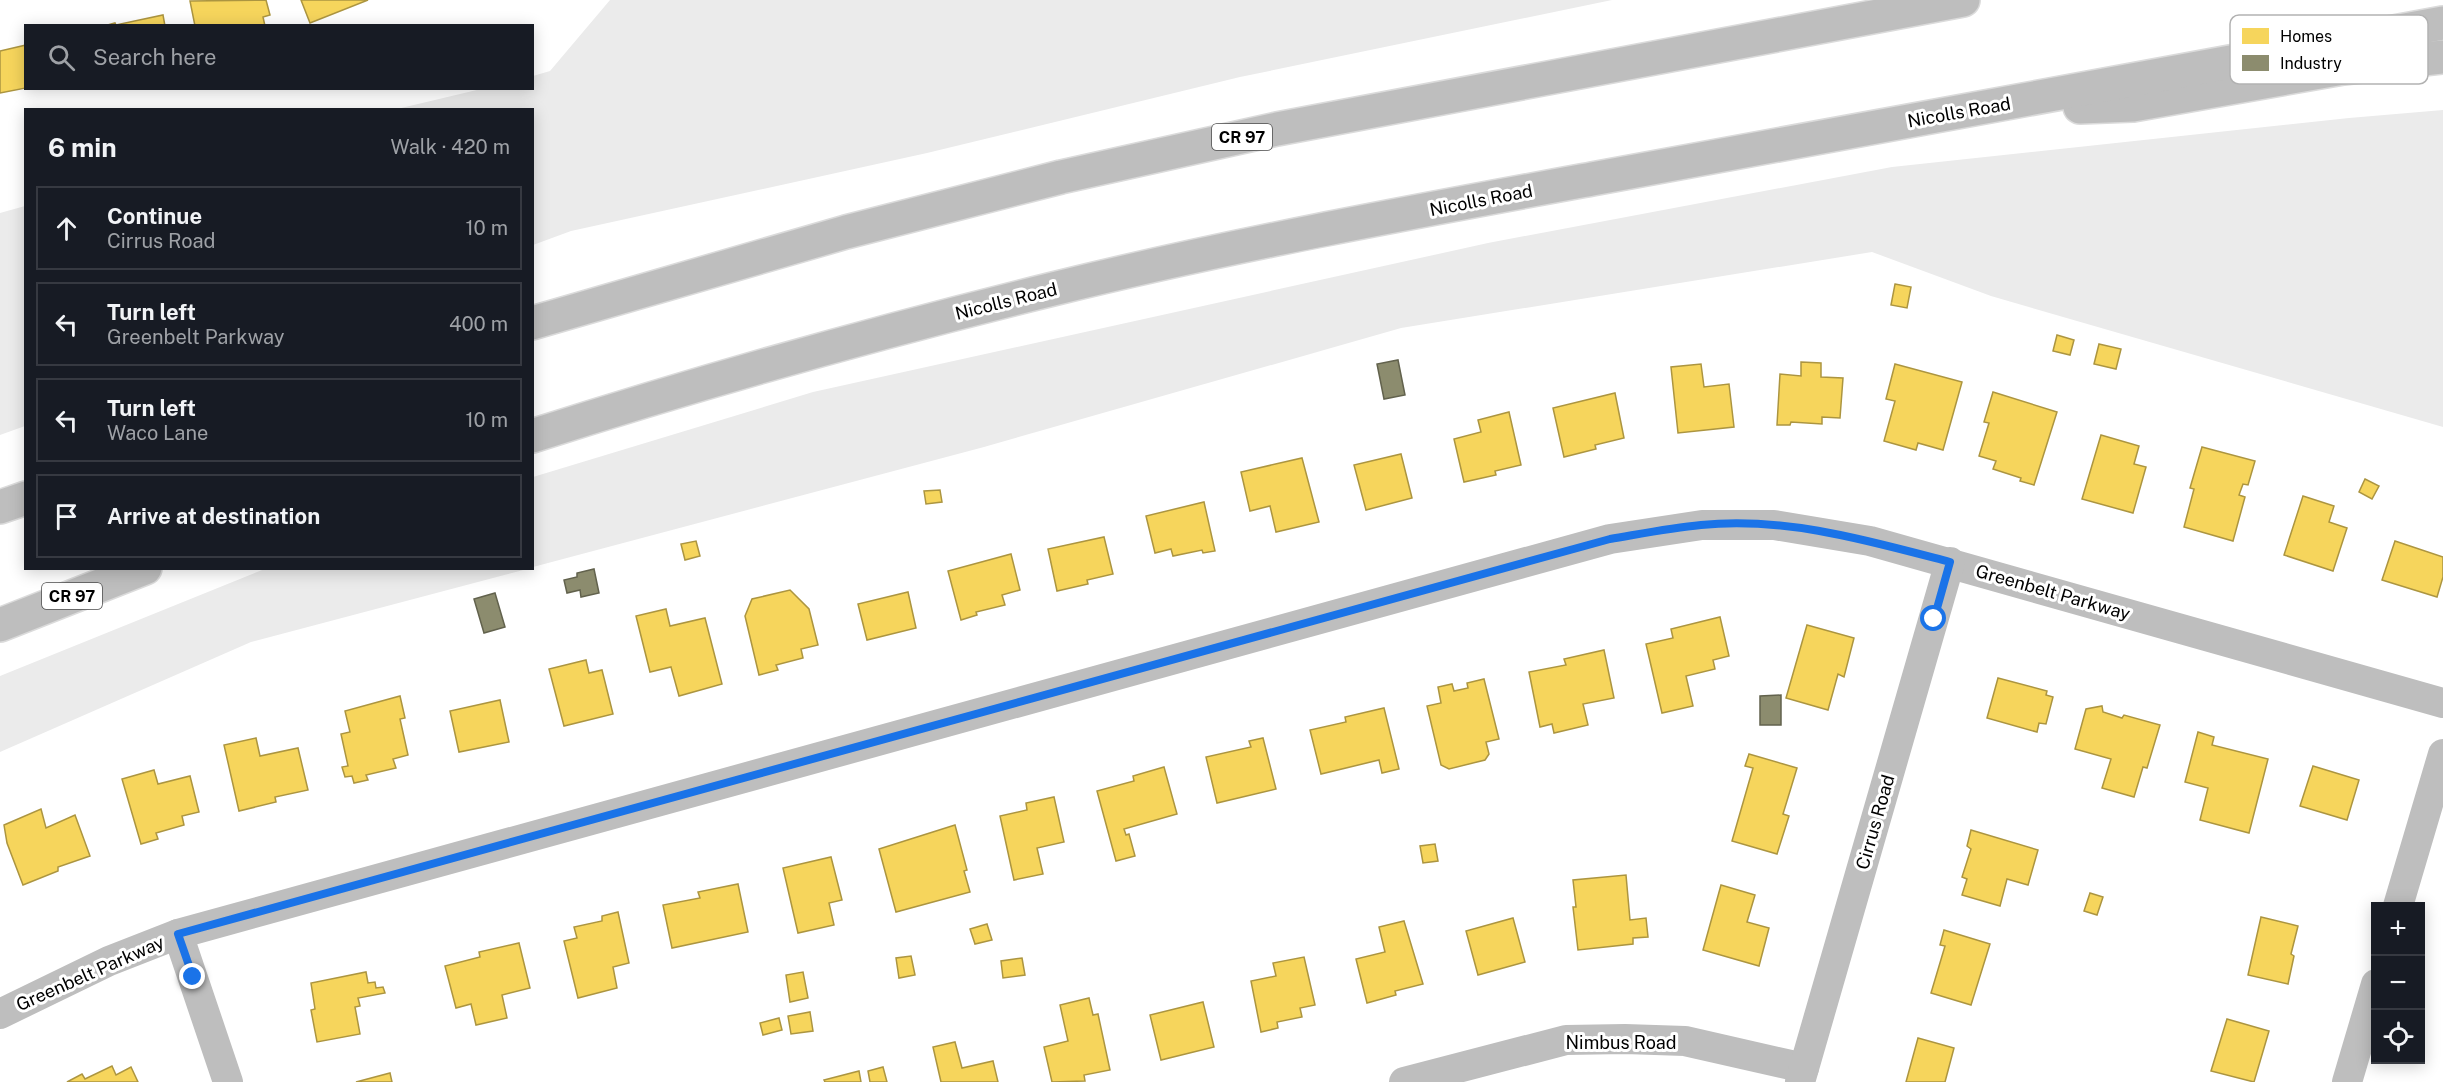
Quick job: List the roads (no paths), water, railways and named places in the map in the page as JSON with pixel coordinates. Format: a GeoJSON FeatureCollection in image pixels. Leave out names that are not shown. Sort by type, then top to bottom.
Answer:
{"type":"FeatureCollection","features":[{"type":"Feature","properties":{"kind":"highway","name":"CR 97"},"geometry":{"type":"LineString","coordinates":[[534,322],[846,232],[1061,177],[1276,129],[1963,0]]}},
{"type":"Feature","properties":{"kind":"highway","name":"Nicolls Road"},"geometry":{"type":"LineString","coordinates":[[2428,26],[2443,23]]}},
{"type":"Feature","properties":{"kind":"highway"},"geometry":{"type":"LineString","coordinates":[[2428,59],[2443,57]]}},
{"type":"Feature","properties":{"kind":"highway","name":"Nicolls Road"},"geometry":{"type":"LineString","coordinates":[[534,435],[636,403],[837,345],[1058,288],[1276,240],[1474,201],[2230,62]]}},
{"type":"Feature","properties":{"kind":"highway"},"geometry":{"type":"LineString","coordinates":[[1959,112],[2133,105],[2252,84]]}},
{"type":"Feature","properties":{"kind":"highway"},"geometry":{"type":"LineString","coordinates":[[0,507],[24,499]]}},
{"type":"Feature","properties":{"kind":"highway","name":"CR 97"},"geometry":{"type":"LineString","coordinates":[[0,624],[140,570]]}},
{"type":"Feature","properties":{"kind":"street","name":"Greenbelt Parkway"},"geometry":{"type":"LineString","coordinates":[[0,1014],[108,962],[178,934],[1610,539],[1702,525],[1774,525],[1870,541],[2443,703]]}},
{"type":"Feature","properties":{"kind":"street","name":"Cirrus Road"},"geometry":{"type":"LineString","coordinates":[[1802,1075],[1950,562]]}},
{"type":"Feature","properties":{"kind":"street"},"geometry":{"type":"LineString","coordinates":[[2399,902],[2443,754]]}},
{"type":"Feature","properties":{"kind":"street"},"geometry":{"type":"LineString","coordinates":[[178,934],[228,1082]]}},
{"type":"Feature","properties":{"kind":"street"},"geometry":{"type":"LineString","coordinates":[[2347,1082],[2371,1001]]}},
{"type":"Feature","properties":{"kind":"street","name":"Nimbus Road"},"geometry":{"type":"LineString","coordinates":[[1404,1082],[1566,1040],[1685,1041],[1802,1075]]}}]}
